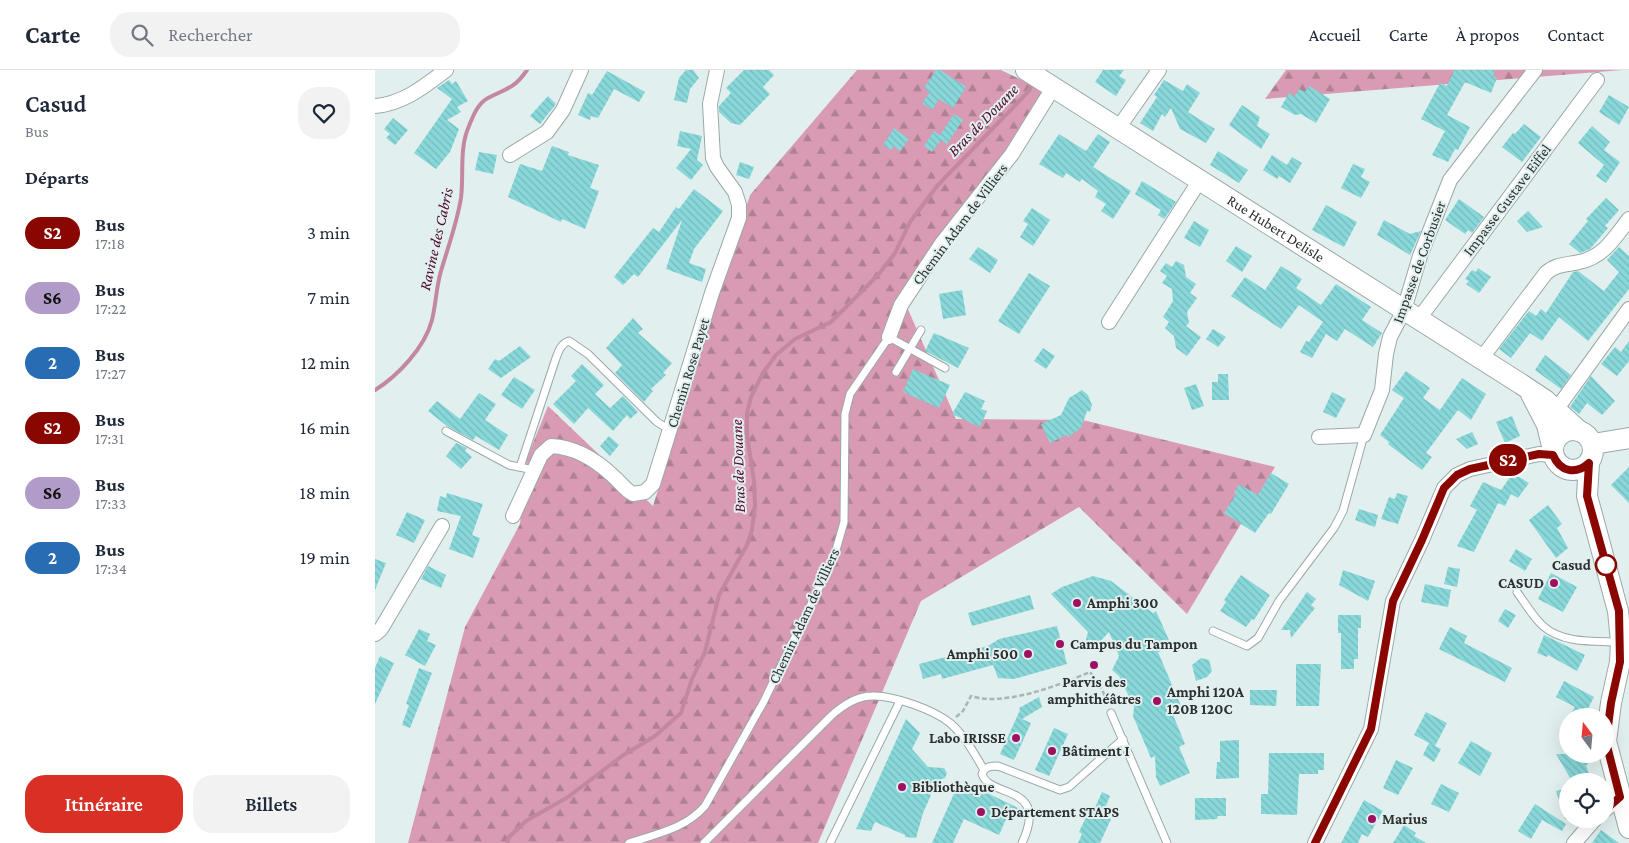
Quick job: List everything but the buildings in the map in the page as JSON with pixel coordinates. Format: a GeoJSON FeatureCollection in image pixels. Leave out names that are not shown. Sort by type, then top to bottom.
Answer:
{"type":"FeatureCollection","features":[{"type":"Feature","properties":{"kind":"main road","name":"Rue Hubert Delisle"},"geometry":{"type":"LineString","coordinates":[[1026,70],[1119,127],[1527,388],[1556,410],[1587,446],[1587,496],[1619,611],[1623,656],[1611,703],[1606,742],[1629,828]]}},
{"type":"Feature","properties":{"kind":"main road","name":"Rue Hubert Delisle"},"geometry":{"type":"LineString","coordinates":[[1527,388],[1547,424],[1555,457],[1587,496]]}},
{"type":"Feature","properties":{"kind":"main road"},"geometry":{"type":"LineString","coordinates":[[1587,446],[1578,470],[1565,470],[1555,457],[1557,438],[1567,431],[1587,446],[1629,438]]}},
{"type":"Feature","properties":{"kind":"street"},"geometry":{"type":"LineString","coordinates":[[375,106],[399,101],[415,93],[447,70]]}},
{"type":"Feature","properties":{"kind":"street"},"geometry":{"type":"LineString","coordinates":[[510,155],[547,132],[563,110],[581,70]]}},
{"type":"Feature","properties":{"kind":"street","name":"Chemin Rose Payet"},"geometry":{"type":"LineString","coordinates":[[513,516],[545,449],[561,447],[589,458],[603,467],[627,492],[639,494],[650,489],[653,484],[712,293],[739,218],[739,205],[735,192],[717,167],[713,158],[710,104],[717,70]]}},
{"type":"Feature","properties":{"kind":"street"},"geometry":{"type":"LineString","coordinates":[[1119,127],[1159,70]]}},
{"type":"Feature","properties":{"kind":"street","name":"Impasse de Corbusier"},"geometry":{"type":"LineString","coordinates":[[1364,435],[1382,390],[1390,337],[1411,315],[1420,256],[1450,180],[1535,70]]}},
{"type":"Feature","properties":{"kind":"street","name":"Impasse Gustave Eiffel"},"geometry":{"type":"LineString","coordinates":[[1411,315],[1597,80]]}},
{"type":"Feature","properties":{"kind":"street","name":"Chemin Adam de Villiers"},"geometry":{"type":"LineString","coordinates":[[889,337],[901,305],[937,251],[1012,154],[1050,86]]}},
{"type":"Feature","properties":{"kind":"street"},"geometry":{"type":"LineString","coordinates":[[1109,322],[1200,180]]}},
{"type":"Feature","properties":{"kind":"street"},"geometry":{"type":"LineString","coordinates":[[1481,359],[1546,273],[1560,265],[1580,262],[1600,253],[1608,247],[1629,218]]}},
{"type":"Feature","properties":{"kind":"street"},"geometry":{"type":"LineString","coordinates":[[1556,410],[1629,309]]}},
{"type":"Feature","properties":{"kind":"street"},"geometry":{"type":"LineString","coordinates":[[1319,437],[1364,435]]}},
{"type":"Feature","properties":{"kind":"street"},"geometry":{"type":"LineString","coordinates":[[1315,843],[1371,729],[1393,601],[1444,488],[1457,475],[1470,469],[1539,454],[1555,457]]}},
{"type":"Feature","properties":{"kind":"street"},"geometry":{"type":"LineString","coordinates":[[375,634],[381,629],[442,526]]}},
{"type":"Feature","properties":{"kind":"street"},"geometry":{"type":"LineString","coordinates":[[1614,802],[1620,797]]}},
{"type":"Feature","properties":{"kind":"street"},"geometry":{"type":"LineString","coordinates":[[1575,843],[1588,828]]}},
{"type":"Feature","properties":{"kind":"lane"},"geometry":{"type":"LineString","coordinates":[[896,372],[921,330]]}},
{"type":"Feature","properties":{"kind":"lane"},"geometry":{"type":"LineString","coordinates":[[889,337],[945,368]]}},
{"type":"Feature","properties":{"kind":"lane","name":"Chemin Adam de Villiers"},"geometry":{"type":"LineString","coordinates":[[629,843],[685,824],[695,817],[705,806],[763,703],[834,557],[844,522],[845,414],[848,400],[863,373],[889,337]]}},
{"type":"Feature","properties":{"kind":"lane"},"geometry":{"type":"LineString","coordinates":[[520,467],[555,361],[564,342],[569,341],[588,354],[657,422],[671,430]]}},
{"type":"Feature","properties":{"kind":"lane"},"geometry":{"type":"LineString","coordinates":[[446,431],[509,464],[534,470]]}},
{"type":"Feature","properties":{"kind":"lane"},"geometry":{"type":"LineString","coordinates":[[1213,631],[1247,646],[1258,638],[1279,601],[1334,528],[1343,511],[1364,435]]}},
{"type":"Feature","properties":{"kind":"lane"},"geometry":{"type":"LineString","coordinates":[[1517,592],[1541,625],[1552,633],[1623,656]]}},
{"type":"Feature","properties":{"kind":"lane"},"geometry":{"type":"LineString","coordinates":[[703,843],[843,706],[872,696],[927,708],[950,723],[969,743],[984,770],[982,774],[987,781],[1019,797],[1026,804],[1030,824],[1022,843]]}},
{"type":"Feature","properties":{"kind":"lane"},"geometry":{"type":"LineString","coordinates":[[830,843],[900,701]]}},
{"type":"Feature","properties":{"kind":"lane"},"geometry":{"type":"LineString","coordinates":[[1111,713],[1167,843]]}},
{"type":"Feature","properties":{"kind":"lane"},"geometry":{"type":"LineString","coordinates":[[984,770],[991,766],[999,766],[1060,790],[1069,787],[1123,738]]}},
{"type":"Feature","properties":{"kind":"path"},"geometry":{"type":"LineString","coordinates":[[950,723],[963,711],[971,696],[983,700],[1026,696],[1090,672],[1102,689],[1111,713]]}},
{"type":"Feature","properties":{"kind":"green space"},"geometry":{"type":"Polygon","coordinates":[[[857,70],[1001,70],[1050,94],[907,307],[956,419],[1083,420],[1275,467],[1187,614],[1079,507],[921,601],[818,843],[408,843],[465,627],[520,524],[527,458],[548,406],[653,506],[750,195],[857,70]]]}},
{"type":"Feature","properties":{"kind":"green space"},"geometry":{"type":"Polygon","coordinates":[[[1286,70],[1622,70],[1265,99],[1286,70]]]}},
{"type":"Feature","properties":{"kind":"waterway","name":"Ravine des Cabris"},"geometry":{"type":"LineString","coordinates":[[375,390],[393,377],[409,360],[423,340],[432,320],[439,277],[455,226],[461,198],[464,143],[474,114],[484,100],[514,85],[527,70]]}},
{"type":"Feature","properties":{"kind":"waterway","name":"Bras de Douane"},"geometry":{"type":"LineString","coordinates":[[507,843],[509,837],[526,821],[568,797],[622,756],[655,736],[681,713],[692,679],[705,652],[719,595],[747,545],[752,530],[755,505],[754,481],[747,435],[747,413],[751,397],[763,373],[776,355],[795,339],[831,322],[878,275],[895,253],[910,222],[937,186],[1027,93],[1033,83]]}},
{"type":"Feature","properties":{"kind":"bus line","name":"S2"},"geometry":{"type":"LineString","coordinates":[[1315,843],[1339,798],[1371,729],[1388,621],[1393,601],[1422,540],[1436,502],[1444,488],[1457,475],[1486,464],[1539,454],[1553,455],[1565,470],[1578,470],[1584,468],[1589,463],[1587,496],[1619,611],[1620,662],[1611,703],[1606,742],[1613,773]]}},
{"type":"Feature","properties":{"kind":"bus line","name":"S2"},"geometry":{"type":"LineString","coordinates":[[1614,778],[1620,797],[1614,802]]}},
{"type":"Feature","properties":{"kind":"place","name":"Casud"},"geometry":{"type":"Point","coordinates":[1606,565]}},
{"type":"Feature","properties":{"kind":"place","name":"CASUD"},"geometry":{"type":"Point","coordinates":[1554,583]}},
{"type":"Feature","properties":{"kind":"place","name":"Amphi 300"},"geometry":{"type":"Point","coordinates":[1077,603]}},
{"type":"Feature","properties":{"kind":"place","name":"Campus du Tampon"},"geometry":{"type":"Point","coordinates":[1060,644]}},
{"type":"Feature","properties":{"kind":"place","name":"Amphi 500"},"geometry":{"type":"Point","coordinates":[1028,654]}},
{"type":"Feature","properties":{"kind":"place","name":"Parvis des amphithéâtres"},"geometry":{"type":"Point","coordinates":[1094,665]}},
{"type":"Feature","properties":{"kind":"place","name":"Amphi 120A 120B 120C"},"geometry":{"type":"Point","coordinates":[1157,701]}},
{"type":"Feature","properties":{"kind":"place","name":"Labo IRISSE"},"geometry":{"type":"Point","coordinates":[1016,738]}},
{"type":"Feature","properties":{"kind":"place","name":"Bâtiment I"},"geometry":{"type":"Point","coordinates":[1052,751]}},
{"type":"Feature","properties":{"kind":"place","name":"Bibliothèque"},"geometry":{"type":"Point","coordinates":[902,787]}},
{"type":"Feature","properties":{"kind":"place","name":"Département STAPS"},"geometry":{"type":"Point","coordinates":[981,812]}},
{"type":"Feature","properties":{"kind":"place","name":"Marius"},"geometry":{"type":"Point","coordinates":[1372,819]}}]}
